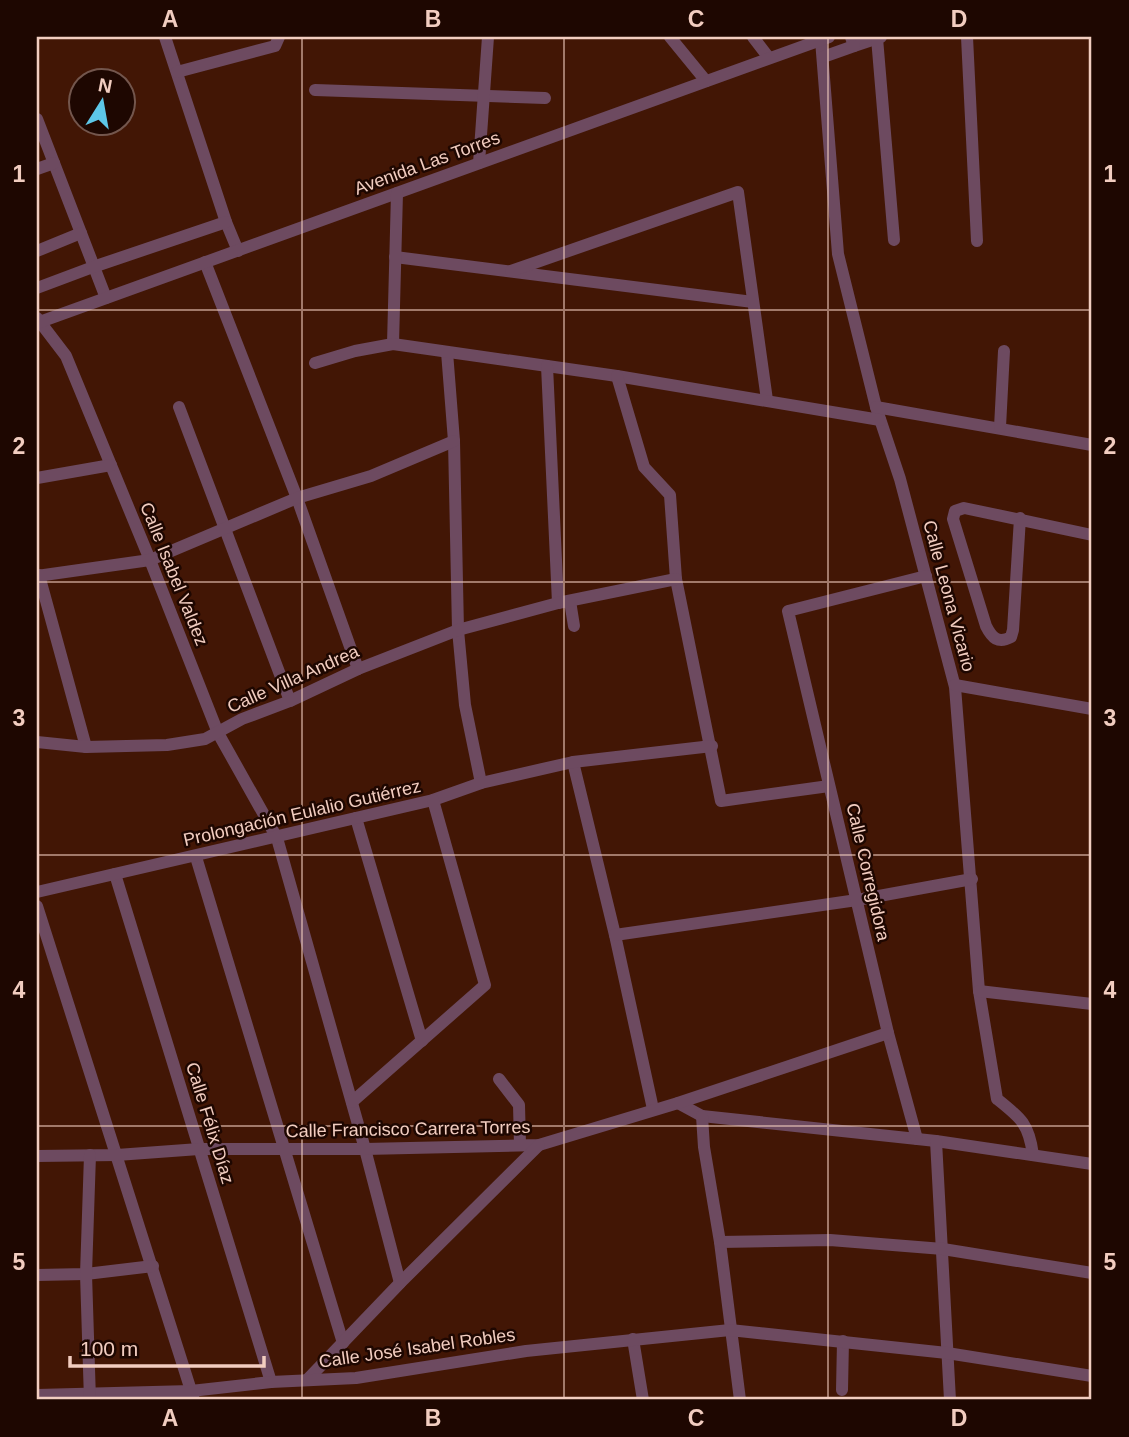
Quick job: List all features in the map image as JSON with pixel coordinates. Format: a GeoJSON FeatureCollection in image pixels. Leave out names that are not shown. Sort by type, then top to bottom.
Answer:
{"type":"FeatureCollection","features":[{"type":"Feature","properties":{"kind":"street"},"geometry":{"type":"LineString","coordinates":[[165,37],[237,251]]}},
{"type":"Feature","properties":{"kind":"street"},"geometry":{"type":"LineString","coordinates":[[479,163],[488,37]]}},
{"type":"Feature","properties":{"kind":"street"},"geometry":{"type":"LineString","coordinates":[[670,37],[706,81]]}},
{"type":"Feature","properties":{"kind":"street"},"geometry":{"type":"LineString","coordinates":[[753,37],[769,58]]}},
{"type":"Feature","properties":{"kind":"street"},"geometry":{"type":"LineString","coordinates":[[823,57],[853,41],[879,37],[894,240]]}},
{"type":"Feature","properties":{"kind":"street"},"geometry":{"type":"LineString","coordinates":[[967,37],[977,241]]}},
{"type":"Feature","properties":{"kind":"street","name":"Avenida Las Torres"},"geometry":{"type":"LineString","coordinates":[[38,321],[825,38]]}},
{"type":"Feature","properties":{"kind":"street","name":"Calle Leona Vicario"},"geometry":{"type":"LineString","coordinates":[[825,38],[823,57],[838,254],[878,414],[900,479],[955,685],[979,991],[997,1099],[1017,1115],[1030,1133],[1033,1155]]}},
{"type":"Feature","properties":{"kind":"street"},"geometry":{"type":"LineString","coordinates":[[177,72],[277,41]]}},
{"type":"Feature","properties":{"kind":"street"},"geometry":{"type":"LineString","coordinates":[[315,90],[545,98]]}},
{"type":"Feature","properties":{"kind":"street"},"geometry":{"type":"LineString","coordinates":[[37,119],[106,298]]}},
{"type":"Feature","properties":{"kind":"street"},"geometry":{"type":"LineString","coordinates":[[37,169],[54,163]]}},
{"type":"Feature","properties":{"kind":"street"},"geometry":{"type":"LineString","coordinates":[[510,271],[738,192],[767,400]]}},
{"type":"Feature","properties":{"kind":"street"},"geometry":{"type":"LineString","coordinates":[[393,344],[397,193]]}},
{"type":"Feature","properties":{"kind":"street"},"geometry":{"type":"LineString","coordinates":[[37,288],[226,222]]}},
{"type":"Feature","properties":{"kind":"street"},"geometry":{"type":"LineString","coordinates":[[37,251],[80,233]]}},
{"type":"Feature","properties":{"kind":"street"},"geometry":{"type":"LineString","coordinates":[[395,257],[753,302]]}},
{"type":"Feature","properties":{"kind":"street"},"geometry":{"type":"LineString","coordinates":[[205,262],[297,498],[358,669]]}},
{"type":"Feature","properties":{"kind":"street","name":"Calle Isabel Valdez"},"geometry":{"type":"LineString","coordinates":[[38,321],[66,356],[218,733],[277,838],[400,1283]]}},
{"type":"Feature","properties":{"kind":"street"},"geometry":{"type":"LineString","coordinates":[[315,363],[355,351],[393,344],[767,400],[1000,427],[1092,445]]}},
{"type":"Feature","properties":{"kind":"street"},"geometry":{"type":"LineString","coordinates":[[1000,427],[1004,351]]}},
{"type":"Feature","properties":{"kind":"street"},"geometry":{"type":"LineString","coordinates":[[447,352],[454,441],[458,629],[466,705],[481,783]]}},
{"type":"Feature","properties":{"kind":"street"},"geometry":{"type":"LineString","coordinates":[[547,366],[564,602],[574,626]]}},
{"type":"Feature","properties":{"kind":"street"},"geometry":{"type":"LineString","coordinates":[[617,376],[644,467],[670,495],[676,579],[712,746],[721,801],[829,786]]}},
{"type":"Feature","properties":{"kind":"street"},"geometry":{"type":"LineString","coordinates":[[178,407],[290,701]]}},
{"type":"Feature","properties":{"kind":"street"},"geometry":{"type":"LineString","coordinates":[[86,747],[38,576],[150,559],[297,498],[371,476],[454,441]]}},
{"type":"Feature","properties":{"kind":"street"},"geometry":{"type":"LineString","coordinates":[[37,478],[111,465]]}},
{"type":"Feature","properties":{"kind":"street"},"geometry":{"type":"LineString","coordinates":[[1020,518],[1013,630],[1011,637],[1004,641],[997,640],[986,626],[953,519],[955,511],[964,508],[1020,518],[1092,535]]}},
{"type":"Feature","properties":{"kind":"street","name":"Calle Corregidora"},"geometry":{"type":"LineString","coordinates":[[917,1139],[888,1033],[788,611],[926,576]]}},
{"type":"Feature","properties":{"kind":"street","name":"Calle Villa Andrea"},"geometry":{"type":"LineString","coordinates":[[37,742],[86,747],[187,744],[218,733],[242,719],[290,701],[358,669],[458,629],[564,602],[676,579]]}},
{"type":"Feature","properties":{"kind":"street"},"geometry":{"type":"LineString","coordinates":[[955,685],[1092,709]]}},
{"type":"Feature","properties":{"kind":"street","name":"Prolongación Eulalio Gutiérrez"},"geometry":{"type":"LineString","coordinates":[[37,892],[277,838],[433,800],[481,783],[573,762],[712,746]]}},
{"type":"Feature","properties":{"kind":"street"},"geometry":{"type":"LineString","coordinates":[[573,762],[653,1109]]}},
{"type":"Feature","properties":{"kind":"street"},"geometry":{"type":"LineString","coordinates":[[352,1102],[485,985],[433,800]]}},
{"type":"Feature","properties":{"kind":"street"},"geometry":{"type":"LineString","coordinates":[[356,818],[422,1041]]}},
{"type":"Feature","properties":{"kind":"street"},"geometry":{"type":"LineString","coordinates":[[196,857],[342,1343]]}},
{"type":"Feature","properties":{"kind":"street","name":"Calle Félix Díaz"},"geometry":{"type":"LineString","coordinates":[[115,874],[271,1382]]}},
{"type":"Feature","properties":{"kind":"street"},"geometry":{"type":"LineString","coordinates":[[615,935],[857,900],[972,879]]}},
{"type":"Feature","properties":{"kind":"street"},"geometry":{"type":"LineString","coordinates":[[37,906],[192,1396]]}},
{"type":"Feature","properties":{"kind":"street"},"geometry":{"type":"LineString","coordinates":[[979,991],[1092,1004]]}},
{"type":"Feature","properties":{"kind":"street","name":"Calle Francisco Carrera Torres"},"geometry":{"type":"LineString","coordinates":[[37,1156],[117,1155],[199,1149],[365,1149],[539,1144],[678,1102],[888,1033]]}},
{"type":"Feature","properties":{"kind":"street"},"geometry":{"type":"LineString","coordinates":[[499,1079],[519,1105],[520,1145]]}},
{"type":"Feature","properties":{"kind":"street"},"geometry":{"type":"LineString","coordinates":[[678,1102],[702,1115],[936,1141],[1092,1164]]}},
{"type":"Feature","properties":{"kind":"street"},"geometry":{"type":"LineString","coordinates":[[702,1115],[704,1147],[720,1242],[740,1400]]}},
{"type":"Feature","properties":{"kind":"street"},"geometry":{"type":"LineString","coordinates":[[936,1141],[950,1400]]}},
{"type":"Feature","properties":{"kind":"street"},"geometry":{"type":"LineString","coordinates":[[307,1380],[539,1144]]}},
{"type":"Feature","properties":{"kind":"street"},"geometry":{"type":"LineString","coordinates":[[90,1155],[86,1274],[90,1397]]}},
{"type":"Feature","properties":{"kind":"street"},"geometry":{"type":"LineString","coordinates":[[720,1242],[830,1240],[943,1249],[1092,1273]]}},
{"type":"Feature","properties":{"kind":"street"},"geometry":{"type":"LineString","coordinates":[[37,1275],[86,1274],[153,1266]]}},
{"type":"Feature","properties":{"kind":"street","name":"Calle José Isabel Robles"},"geometry":{"type":"LineString","coordinates":[[37,1395],[192,1396],[271,1382],[356,1378],[526,1351],[730,1330],[947,1353],[1092,1376]]}},
{"type":"Feature","properties":{"kind":"street"},"geometry":{"type":"LineString","coordinates":[[633,1339],[643,1400]]}},
{"type":"Feature","properties":{"kind":"street"},"geometry":{"type":"LineString","coordinates":[[842,1390],[843,1341]]}}]}
